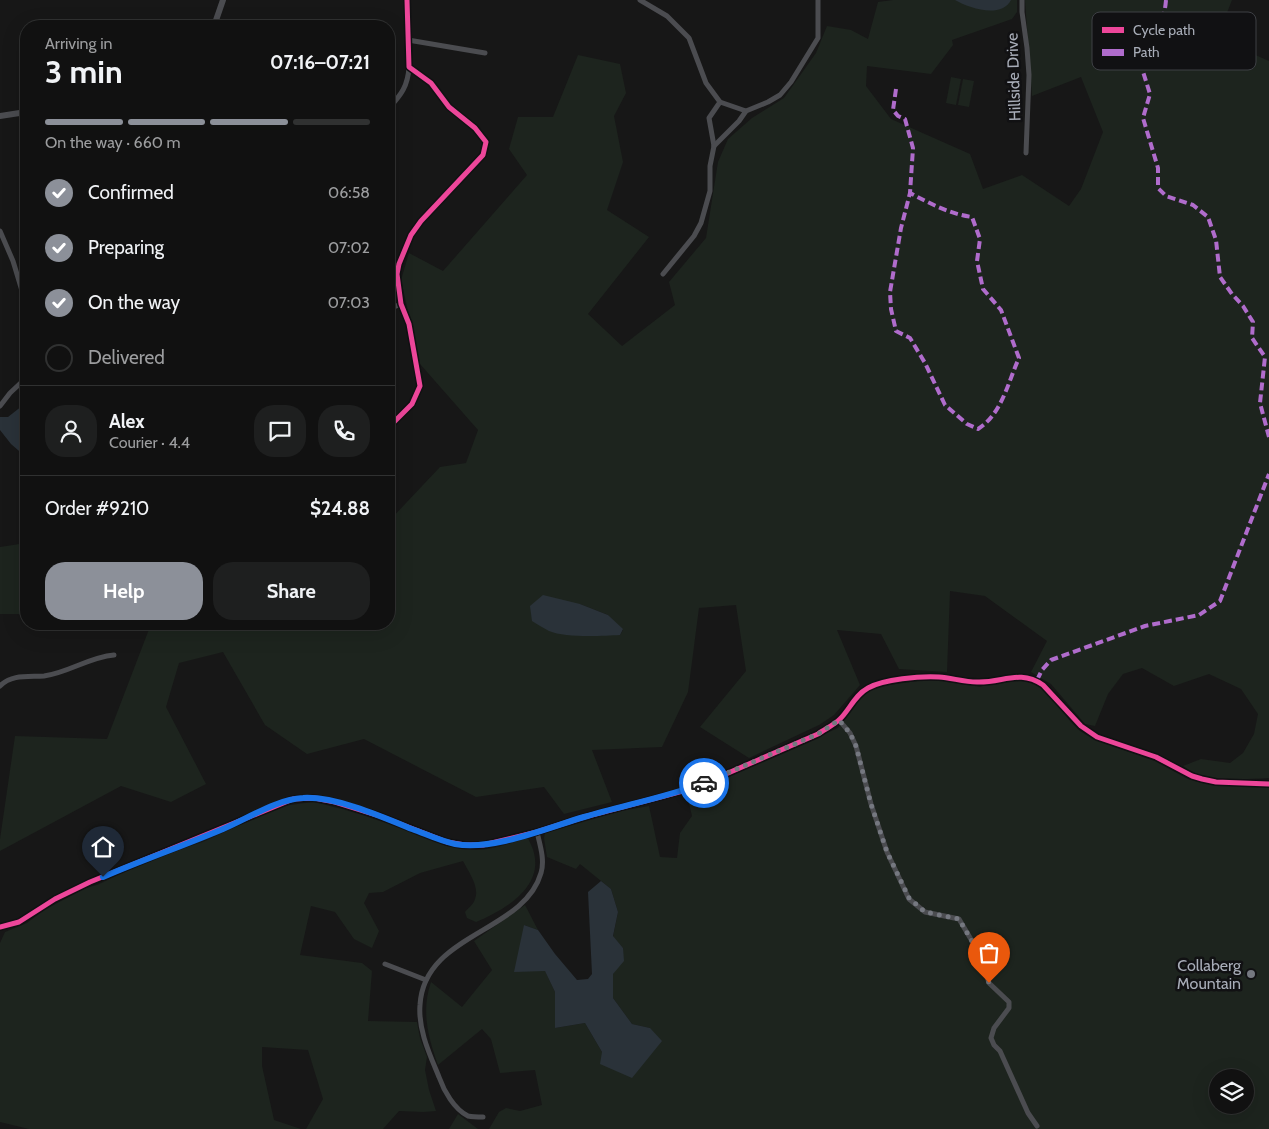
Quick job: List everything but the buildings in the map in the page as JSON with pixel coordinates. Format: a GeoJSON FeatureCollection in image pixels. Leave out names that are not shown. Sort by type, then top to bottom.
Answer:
{"type":"FeatureCollection","features":[{"type":"Feature","properties":{"kind":"street"},"geometry":{"type":"LineString","coordinates":[[216,20],[223,0]]}},
{"type":"Feature","properties":{"kind":"street"},"geometry":{"type":"LineString","coordinates":[[395,101],[408,80],[407,0]]}},
{"type":"Feature","properties":{"kind":"street"},"geometry":{"type":"LineString","coordinates":[[640,0],[667,16],[688,38],[706,83],[720,102],[746,111]]}},
{"type":"Feature","properties":{"kind":"street"},"geometry":{"type":"LineString","coordinates":[[714,146],[739,121],[746,111],[780,95],[791,82],[818,38],[818,0]]}},
{"type":"Feature","properties":{"kind":"street","name":"Hillside Drive"},"geometry":{"type":"LineString","coordinates":[[1022,0],[1028,48],[1029,75],[1026,153]]}},
{"type":"Feature","properties":{"kind":"street"},"geometry":{"type":"LineString","coordinates":[[408,40],[485,53]]}},
{"type":"Feature","properties":{"kind":"street"},"geometry":{"type":"LineString","coordinates":[[395,420],[412,404],[420,386],[409,324],[401,304],[397,274],[399,264],[411,235],[421,221],[483,155],[486,142],[475,128],[449,107],[432,83],[409,67]]}},
{"type":"Feature","properties":{"kind":"street"},"geometry":{"type":"LineString","coordinates":[[663,274],[694,236],[701,223],[710,191],[710,166],[714,146],[710,118],[720,102]]}},
{"type":"Feature","properties":{"kind":"street"},"geometry":{"type":"LineString","coordinates":[[0,116],[20,113]]}},
{"type":"Feature","properties":{"kind":"street"},"geometry":{"type":"LineString","coordinates":[[0,231],[13,261],[20,284]]}},
{"type":"Feature","properties":{"kind":"street"},"geometry":{"type":"LineString","coordinates":[[395,306],[401,304]]}},
{"type":"Feature","properties":{"kind":"street"},"geometry":{"type":"LineString","coordinates":[[0,406],[20,384]]}},
{"type":"Feature","properties":{"kind":"street"},"geometry":{"type":"LineString","coordinates":[[0,686],[12,678],[53,674],[95,659],[114,655]]}},
{"type":"Feature","properties":{"kind":"street"},"geometry":{"type":"LineString","coordinates":[[0,927],[19,922],[55,899],[90,882],[293,799],[314,798],[348,806],[456,844],[482,845],[537,832],[584,817],[683,791],[712,780],[818,734],[839,720],[860,693],[876,684],[915,678],[938,677],[977,682],[1019,676],[1036,680],[1044,685],[1080,726],[1097,737],[1156,757],[1192,776],[1202,779],[1216,782],[1269,784]]}},
{"type":"Feature","properties":{"kind":"street"},"geometry":{"type":"LineString","coordinates":[[839,720],[850,733],[856,746],[871,804],[887,852],[909,898],[925,912],[959,919],[979,953],[989,983],[1009,1002],[1009,1008],[994,1028],[991,1038],[994,1046],[1000,1051],[1028,1113],[1037,1126]]}},
{"type":"Feature","properties":{"kind":"street"},"geometry":{"type":"LineString","coordinates":[[483,1117],[470,1117],[463,1113],[452,1102],[440,1081],[421,1026],[420,1005],[426,980],[432,970],[447,954],[508,914],[526,899],[533,889],[541,872],[542,853],[537,832]]}},
{"type":"Feature","properties":{"kind":"street"},"geometry":{"type":"LineString","coordinates":[[385,964],[426,980]]}},
{"type":"Feature","properties":{"kind":"shaded area"},"geometry":{"type":"Polygon","coordinates":[[[893,0],[1017,0],[1017,12],[1012,19],[952,40],[953,45],[931,74],[867,66],[866,86],[891,119],[970,154],[983,189],[1022,175],[1069,206],[1081,189],[1103,132],[1081,77],[1032,96],[1025,0],[1232,0],[1227,12],[1092,12],[1092,70],[1256,70],[1256,55],[1269,61],[1269,778],[1213,778],[1192,772],[1183,766],[1201,759],[1230,763],[1243,753],[1254,734],[1258,714],[1241,689],[1209,674],[1174,686],[1142,668],[1123,674],[1108,694],[1095,726],[1085,724],[1051,684],[1031,672],[1047,641],[985,596],[950,591],[947,672],[899,669],[881,634],[837,630],[860,685],[834,715],[819,725],[749,758],[700,727],[746,671],[736,605],[699,608],[688,692],[662,747],[592,750],[612,802],[564,814],[544,787],[476,797],[364,739],[307,754],[265,725],[223,652],[179,663],[166,707],[206,784],[171,802],[121,786],[0,851],[0,839],[15,736],[107,739],[149,630],[395,630],[395,515],[440,467],[466,463],[478,430],[420,364],[401,280],[409,253],[443,271],[527,175],[509,149],[518,117],[553,117],[578,55],[620,64],[626,93],[614,116],[623,162],[607,210],[649,237],[588,314],[622,346],[675,305],[669,282],[706,238],[718,162],[728,139],[752,118],[784,98],[816,53],[827,26],[851,30],[868,39],[878,2],[893,0]],[[580,604],[570,635],[620,635],[623,630],[608,615],[580,604]]]}},
{"type":"Feature","properties":{"kind":"shaded area"},"geometry":{"type":"Polygon","coordinates":[[[955,0],[1011,0],[1000,9],[984,10],[976,9],[955,0]]]}},
{"type":"Feature","properties":{"kind":"shaded area"},"geometry":{"type":"Polygon","coordinates":[[[951,77],[961,79],[956,105],[946,103],[951,77]]]}},
{"type":"Feature","properties":{"kind":"shaded area"},"geometry":{"type":"Polygon","coordinates":[[[963,79],[974,81],[969,107],[958,105],[963,79]]]}},
{"type":"Feature","properties":{"kind":"shaded area"},"geometry":{"type":"Polygon","coordinates":[[[20,408],[20,452],[0,430],[0,417],[8,417],[20,408]]]}},
{"type":"Feature","properties":{"kind":"shaded area"},"geometry":{"type":"Polygon","coordinates":[[[20,544],[20,614],[0,614],[0,547],[20,544]]]}},
{"type":"Feature","properties":{"kind":"shaded area"},"geometry":{"type":"Polygon","coordinates":[[[543,595],[580,604],[608,615],[623,629],[620,635],[603,636],[573,636],[549,631],[532,621],[530,606],[543,595]]]}},
{"type":"Feature","properties":{"kind":"shaded area"},"geometry":{"type":"Polygon","coordinates":[[[924,680],[942,680],[980,687],[998,682],[1021,680],[1032,682],[1047,692],[1080,731],[1093,739],[1155,761],[1188,779],[1198,782],[1214,785],[1269,787],[1269,1129],[489,1129],[499,1112],[506,1108],[520,1111],[542,1105],[535,1070],[500,1073],[491,1039],[482,1029],[438,1065],[427,1024],[426,1003],[431,982],[462,1007],[492,970],[474,941],[525,905],[538,930],[524,925],[555,992],[555,1028],[585,1023],[602,1052],[650,1028],[632,1024],[613,998],[613,974],[623,948],[613,937],[618,912],[611,889],[580,864],[576,869],[547,857],[545,833],[621,811],[649,806],[660,857],[677,858],[680,833],[692,816],[687,795],[838,728],[863,695],[882,686],[924,680]]]}},
{"type":"Feature","properties":{"kind":"shaded area"},"geometry":{"type":"Polygon","coordinates":[[[313,802],[364,816],[454,848],[488,849],[528,838],[532,847],[535,866],[533,877],[527,887],[509,905],[476,922],[467,918],[465,912],[474,901],[476,889],[463,861],[420,873],[383,892],[369,893],[364,903],[379,931],[372,948],[354,939],[335,912],[311,906],[300,955],[362,963],[372,971],[368,1021],[417,1022],[420,1038],[427,1057],[425,1070],[436,1111],[399,1111],[383,1129],[306,1129],[323,1099],[308,1050],[262,1047],[262,1066],[274,1120],[301,1129],[29,1129],[0,1122],[0,943],[5,932],[27,923],[44,910],[86,888],[97,885],[146,862],[205,841],[282,806],[313,802]]]}},
{"type":"Feature","properties":{"kind":"shaded area"},"geometry":{"type":"Polygon","coordinates":[[[601,881],[611,889],[618,912],[613,936],[623,948],[624,961],[613,974],[613,998],[632,1024],[650,1028],[662,1041],[632,1078],[600,1064],[602,1052],[585,1023],[555,1028],[555,992],[545,971],[514,972],[524,925],[538,930],[577,980],[588,979],[592,974],[588,892],[601,881]]]}},
{"type":"Feature","properties":{"kind":"shaded area"},"geometry":{"type":"Polygon","coordinates":[[[458,1114],[478,1129],[449,1129],[458,1114]]]}},
{"type":"Feature","properties":{"kind":"marked path"},"geometry":{"type":"LineString","coordinates":[[1164,12],[1166,0]]}},
{"type":"Feature","properties":{"kind":"marked path"},"geometry":{"type":"LineString","coordinates":[[1142,70],[1150,94],[1143,118],[1158,168],[1158,188],[1166,196],[1193,205],[1208,217],[1216,240],[1220,277],[1253,322],[1252,338],[1265,357],[1260,403],[1269,437]]}},
{"type":"Feature","properties":{"kind":"marked path"},"geometry":{"type":"LineString","coordinates":[[896,89],[893,110],[898,116],[905,119],[913,148],[910,193],[901,228],[890,292],[891,309],[896,331],[910,338],[925,363],[945,405],[967,424],[978,429],[986,423],[999,406],[1019,358],[1001,310],[983,289],[977,261],[980,239],[972,217],[948,211],[910,193]]}},
{"type":"Feature","properties":{"kind":"marked path"},"geometry":{"type":"LineString","coordinates":[[1037,680],[1042,670],[1051,660],[1145,626],[1199,615],[1220,601],[1269,474]]}},
{"type":"Feature","properties":{"kind":"cycle path"},"geometry":{"type":"LineString","coordinates":[[395,421],[412,404],[420,386],[409,324],[401,304],[397,274],[399,264],[411,235],[421,221],[483,155],[486,142],[475,128],[449,107],[431,83],[409,67],[407,0]]}},
{"type":"Feature","properties":{"kind":"cycle path"},"geometry":{"type":"LineString","coordinates":[[0,927],[19,922],[55,899],[90,882],[293,799],[314,798],[335,802],[377,815],[447,842],[465,845],[483,845],[537,832],[584,817],[683,791],[712,780],[818,734],[840,719],[863,691],[883,682],[902,679],[939,677],[986,682],[1018,677],[1034,680],[1043,685],[1081,726],[1097,737],[1156,757],[1192,776],[1202,779],[1216,782],[1269,784]]}},
{"type":"Feature","properties":{"kind":"way so far"},"geometry":{"type":"LineString","coordinates":[[704,783],[818,734],[839,720],[850,733],[856,746],[871,804],[887,852],[909,898],[925,912],[959,919],[979,953],[989,983]]}},
{"type":"Feature","properties":{"kind":"place","name":"Collaberg Mountain"},"geometry":{"type":"Point","coordinates":[1251,974]}},
{"type":"Feature","properties":{"kind":"route"},"geometry":{"type":"LineString","coordinates":[[103,877],[293,799],[314,798],[334,802],[377,815],[447,842],[482,845],[537,832],[584,817],[648,801],[704,783]]}}]}
